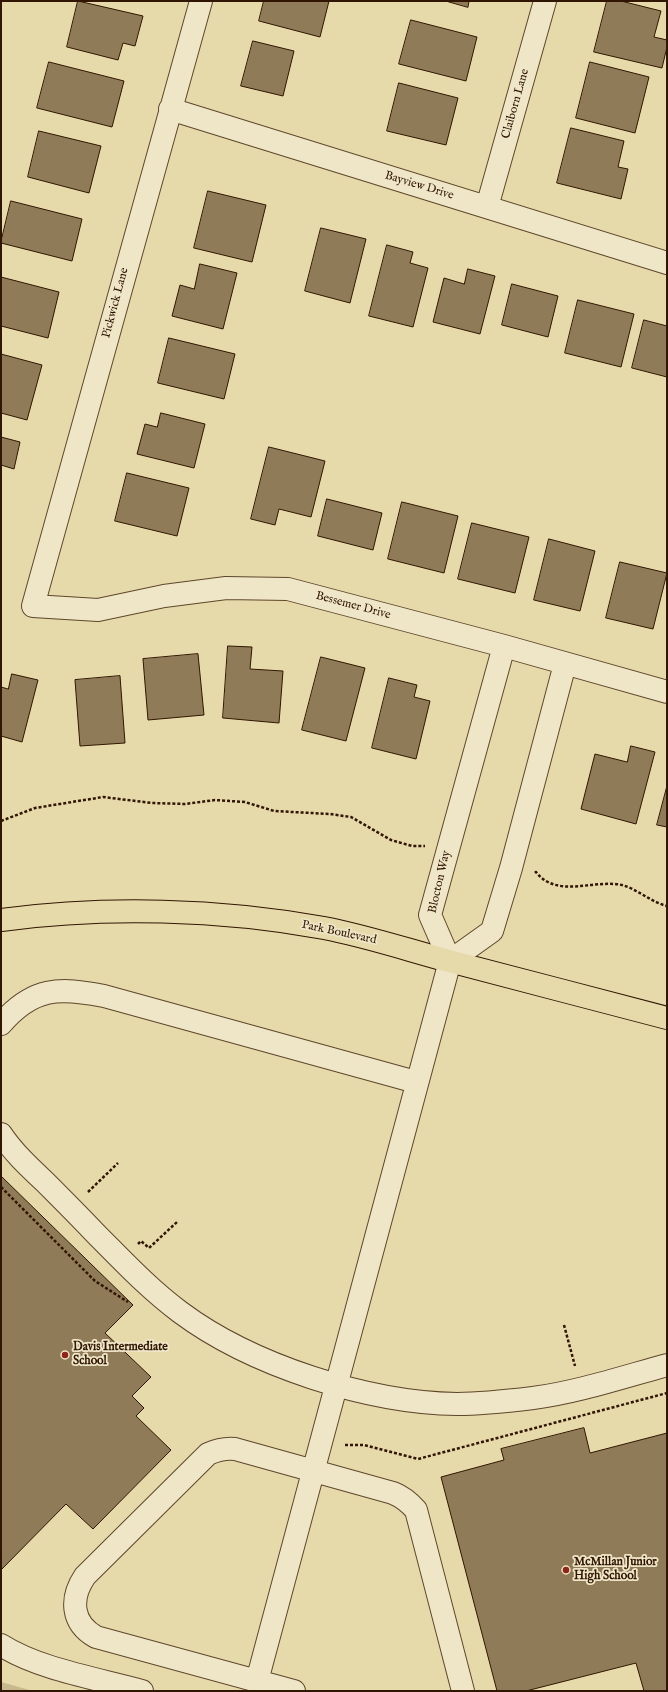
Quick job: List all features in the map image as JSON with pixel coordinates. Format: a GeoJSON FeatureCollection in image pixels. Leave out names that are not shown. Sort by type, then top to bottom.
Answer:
{"type":"FeatureCollection","features":[{"type":"Feature","properties":{"kind":"main road","name":"Park Boulevard"},"geometry":{"type":"LineString","coordinates":[[1,920],[59,914],[141,911],[242,917],[325,928],[384,942],[450,961],[667,1018]]}},
{"type":"Feature","properties":{"kind":"street","name":"Pickwick Lane"},"geometry":{"type":"LineString","coordinates":[[33,606],[201,1]]}},
{"type":"Feature","properties":{"kind":"street","name":"Claiborn Lane"},"geometry":{"type":"LineString","coordinates":[[487,207],[545,1]]}},
{"type":"Feature","properties":{"kind":"street","name":"Bayview Drive"},"geometry":{"type":"LineString","coordinates":[[170,109],[667,263]]}},
{"type":"Feature","properties":{"kind":"street","name":"Bessemer Drive"},"geometry":{"type":"LineString","coordinates":[[33,606],[98,610],[164,596],[226,588],[288,589],[504,646],[667,692]]}},
{"type":"Feature","properties":{"kind":"street","name":"Blocton Way"},"geometry":{"type":"LineString","coordinates":[[450,961],[430,915],[504,646]]}},
{"type":"Feature","properties":{"kind":"street"},"geometry":{"type":"LineString","coordinates":[[257,1681],[337,1385],[416,1082],[450,961],[492,931],[511,868],[566,664]]}},
{"type":"Feature","properties":{"kind":"street"},"geometry":{"type":"LineString","coordinates":[[1,1024],[16,1008],[31,998],[51,992],[76,990],[104,996],[416,1082]]}},
{"type":"Feature","properties":{"kind":"street"},"geometry":{"type":"LineString","coordinates":[[1,1134],[21,1159],[149,1286],[182,1313],[210,1332],[252,1355],[278,1366],[337,1385],[369,1393],[427,1402],[484,1403],[536,1398],[667,1365]]}},
{"type":"Feature","properties":{"kind":"street"},"geometry":{"type":"LineString","coordinates":[[294,1691],[96,1637],[78,1621],[75,1605],[77,1589],[85,1576],[208,1454],[226,1448],[235,1449],[393,1492],[402,1497],[416,1510],[463,1691]]}},
{"type":"Feature","properties":{"kind":"street"},"geometry":{"type":"LineString","coordinates":[[1,1646],[26,1658],[49,1666],[142,1691]]}},
{"type":"Feature","properties":{"kind":"path"},"geometry":{"type":"LineString","coordinates":[[1,821],[35,808],[103,797],[152,803],[185,804],[215,800],[245,802],[274,811],[330,814],[351,817],[391,840],[412,846],[426,846]]}},
{"type":"Feature","properties":{"kind":"path"},"geometry":{"type":"LineString","coordinates":[[532,873],[536,872],[542,880],[561,886],[604,884],[622,886],[667,906]]}},
{"type":"Feature","properties":{"kind":"path"},"geometry":{"type":"LineString","coordinates":[[87,1193],[118,1163]]}},
{"type":"Feature","properties":{"kind":"path"},"geometry":{"type":"LineString","coordinates":[[136,1245],[141,1241],[149,1248],[176,1222]]}},
{"type":"Feature","properties":{"kind":"path"},"geometry":{"type":"LineString","coordinates":[[564,1326],[575,1366],[580,1367]]}},
{"type":"Feature","properties":{"kind":"path"},"geometry":{"type":"LineString","coordinates":[[343,1445],[364,1445],[418,1459],[667,1393]]}},
{"type":"Feature","properties":{"kind":"shaded area"},"geometry":{"type":"Polygon","coordinates":[[[1,1682],[33,1691],[1,1691],[1,1682]]]}},
{"type":"Feature","properties":{"kind":"building"},"geometry":{"type":"Polygon","coordinates":[[[78,1],[143,16],[135,46],[123,43],[118,60],[67,47],[78,1]]]}},
{"type":"Feature","properties":{"kind":"building"},"geometry":{"type":"Polygon","coordinates":[[[264,1],[329,1],[320,37],[259,21],[264,1]]]}},
{"type":"Feature","properties":{"kind":"building"},"geometry":{"type":"Polygon","coordinates":[[[446,1],[469,1],[468,7],[446,1]]]}},
{"type":"Feature","properties":{"kind":"building"},"geometry":{"type":"Polygon","coordinates":[[[607,1],[621,1],[661,11],[654,37],[667,40],[667,47],[662,68],[594,52],[607,1]]]}},
{"type":"Feature","properties":{"kind":"building"},"geometry":{"type":"Polygon","coordinates":[[[411,20],[477,37],[466,81],[399,64],[411,20]]]}},
{"type":"Feature","properties":{"kind":"building"},"geometry":{"type":"Polygon","coordinates":[[[253,41],[294,51],[283,96],[241,86],[253,41]]]}},
{"type":"Feature","properties":{"kind":"building"},"geometry":{"type":"Polygon","coordinates":[[[49,62],[124,81],[112,127],[37,108],[49,62]]]}},
{"type":"Feature","properties":{"kind":"building"},"geometry":{"type":"Polygon","coordinates":[[[590,62],[649,77],[635,133],[576,118],[590,62]]]}},
{"type":"Feature","properties":{"kind":"building"},"geometry":{"type":"Polygon","coordinates":[[[399,83],[458,98],[446,145],[387,131],[399,83]]]}},
{"type":"Feature","properties":{"kind":"building"},"geometry":{"type":"Polygon","coordinates":[[[571,128],[624,141],[618,167],[628,169],[621,199],[557,183],[571,128]]]}},
{"type":"Feature","properties":{"kind":"building"},"geometry":{"type":"Polygon","coordinates":[[[39,131],[101,146],[89,193],[28,177],[39,131]]]}},
{"type":"Feature","properties":{"kind":"building"},"geometry":{"type":"Polygon","coordinates":[[[208,191],[266,205],[252,262],[194,248],[208,191]]]}},
{"type":"Feature","properties":{"kind":"building"},"geometry":{"type":"Polygon","coordinates":[[[11,201],[82,219],[72,261],[1,243],[11,201]]]}},
{"type":"Feature","properties":{"kind":"building"},"geometry":{"type":"Polygon","coordinates":[[[321,228],[366,239],[350,303],[305,291],[321,228]]]}},
{"type":"Feature","properties":{"kind":"building"},"geometry":{"type":"Polygon","coordinates":[[[387,245],[413,252],[410,263],[428,268],[413,327],[369,316],[387,245]]]}},
{"type":"Feature","properties":{"kind":"building"},"geometry":{"type":"Polygon","coordinates":[[[200,264],[237,273],[223,329],[172,316],[180,285],[194,289],[200,264]]]}},
{"type":"Feature","properties":{"kind":"building"},"geometry":{"type":"Polygon","coordinates":[[[468,269],[495,276],[480,334],[433,322],[444,278],[464,284],[468,269]]]}},
{"type":"Feature","properties":{"kind":"building"},"geometry":{"type":"Polygon","coordinates":[[[1,277],[59,292],[48,338],[1,326],[1,277]]]}},
{"type":"Feature","properties":{"kind":"building"},"geometry":{"type":"Polygon","coordinates":[[[512,284],[558,296],[548,337],[502,325],[512,284]]]}},
{"type":"Feature","properties":{"kind":"building"},"geometry":{"type":"Polygon","coordinates":[[[578,300],[634,314],[621,367],[565,353],[578,300]]]}},
{"type":"Feature","properties":{"kind":"building"},"geometry":{"type":"Polygon","coordinates":[[[644,320],[667,326],[667,377],[632,368],[644,320]]]}},
{"type":"Feature","properties":{"kind":"building"},"geometry":{"type":"Polygon","coordinates":[[[169,338],[235,354],[224,399],[158,383],[169,338]]]}},
{"type":"Feature","properties":{"kind":"building"},"geometry":{"type":"Polygon","coordinates":[[[1,354],[42,365],[27,420],[1,413],[1,354]]]}},
{"type":"Feature","properties":{"kind":"building"},"geometry":{"type":"Polygon","coordinates":[[[161,413],[205,424],[194,468],[137,454],[145,424],[157,427],[161,413]]]}},
{"type":"Feature","properties":{"kind":"building"},"geometry":{"type":"Polygon","coordinates":[[[1,437],[20,442],[14,469],[1,465],[1,437]]]}},
{"type":"Feature","properties":{"kind":"building"},"geometry":{"type":"Polygon","coordinates":[[[269,447],[325,461],[311,517],[279,509],[275,525],[251,519],[269,447]]]}},
{"type":"Feature","properties":{"kind":"building"},"geometry":{"type":"Polygon","coordinates":[[[127,473],[189,488],[177,536],[115,521],[127,473]]]}},
{"type":"Feature","properties":{"kind":"building"},"geometry":{"type":"Polygon","coordinates":[[[327,499],[382,513],[373,550],[318,536],[327,499]]]}},
{"type":"Feature","properties":{"kind":"building"},"geometry":{"type":"Polygon","coordinates":[[[402,502],[458,516],[444,573],[388,559],[402,502]]]}},
{"type":"Feature","properties":{"kind":"building"},"geometry":{"type":"Polygon","coordinates":[[[472,523],[529,537],[515,593],[458,579],[472,523]]]}},
{"type":"Feature","properties":{"kind":"building"},"geometry":{"type":"Polygon","coordinates":[[[549,539],[595,551],[580,611],[534,600],[549,539]]]}},
{"type":"Feature","properties":{"kind":"building"},"geometry":{"type":"Polygon","coordinates":[[[620,562],[667,573],[653,629],[606,618],[620,562]]]}},
{"type":"Feature","properties":{"kind":"building"},"geometry":{"type":"Polygon","coordinates":[[[228,646],[252,647],[250,669],[283,671],[279,723],[223,718],[228,646]]]}},
{"type":"Feature","properties":{"kind":"building"},"geometry":{"type":"Polygon","coordinates":[[[198,654],[204,715],[148,720],[143,659],[198,654]]]}},
{"type":"Feature","properties":{"kind":"building"},"geometry":{"type":"Polygon","coordinates":[[[321,657],[365,668],[346,741],[302,730],[321,657]]]}},
{"type":"Feature","properties":{"kind":"building"},"geometry":{"type":"Polygon","coordinates":[[[12,674],[38,680],[22,742],[1,736],[1,687],[8,689],[12,674]]]}},
{"type":"Feature","properties":{"kind":"building"},"geometry":{"type":"Polygon","coordinates":[[[120,676],[125,743],[80,746],[75,680],[120,676]]]}},
{"type":"Feature","properties":{"kind":"building"},"geometry":{"type":"Polygon","coordinates":[[[389,678],[417,685],[414,697],[430,701],[416,759],[372,748],[389,678]]]}},
{"type":"Feature","properties":{"kind":"building"},"geometry":{"type":"Polygon","coordinates":[[[631,746],[655,752],[636,824],[581,809],[595,754],[627,762],[631,746]]]}},
{"type":"Feature","properties":{"kind":"building"},"geometry":{"type":"Polygon","coordinates":[[[667,786],[667,827],[657,825],[667,786]]]}},
{"type":"Feature","properties":{"kind":"building","name":"Davis Intermediate School"},"geometry":{"type":"Polygon","coordinates":[[[1,1176],[133,1305],[105,1333],[151,1377],[132,1396],[144,1408],[136,1416],[171,1450],[93,1529],[66,1504],[1,1570],[1,1176]]]}},
{"type":"Feature","properties":{"kind":"building","name":"McMillan Junior High School"},"geometry":{"type":"Polygon","coordinates":[[[584,1428],[590,1453],[667,1433],[667,1691],[644,1691],[636,1663],[526,1691],[497,1691],[441,1477],[504,1460],[501,1449],[584,1428]]]}},
{"type":"Feature","properties":{"kind":"place","name":"Davis Intermediate School"},"geometry":{"type":"Point","coordinates":[65,1355]}},
{"type":"Feature","properties":{"kind":"place","name":"McMillan Junior High School"},"geometry":{"type":"Point","coordinates":[566,1570]}}]}
